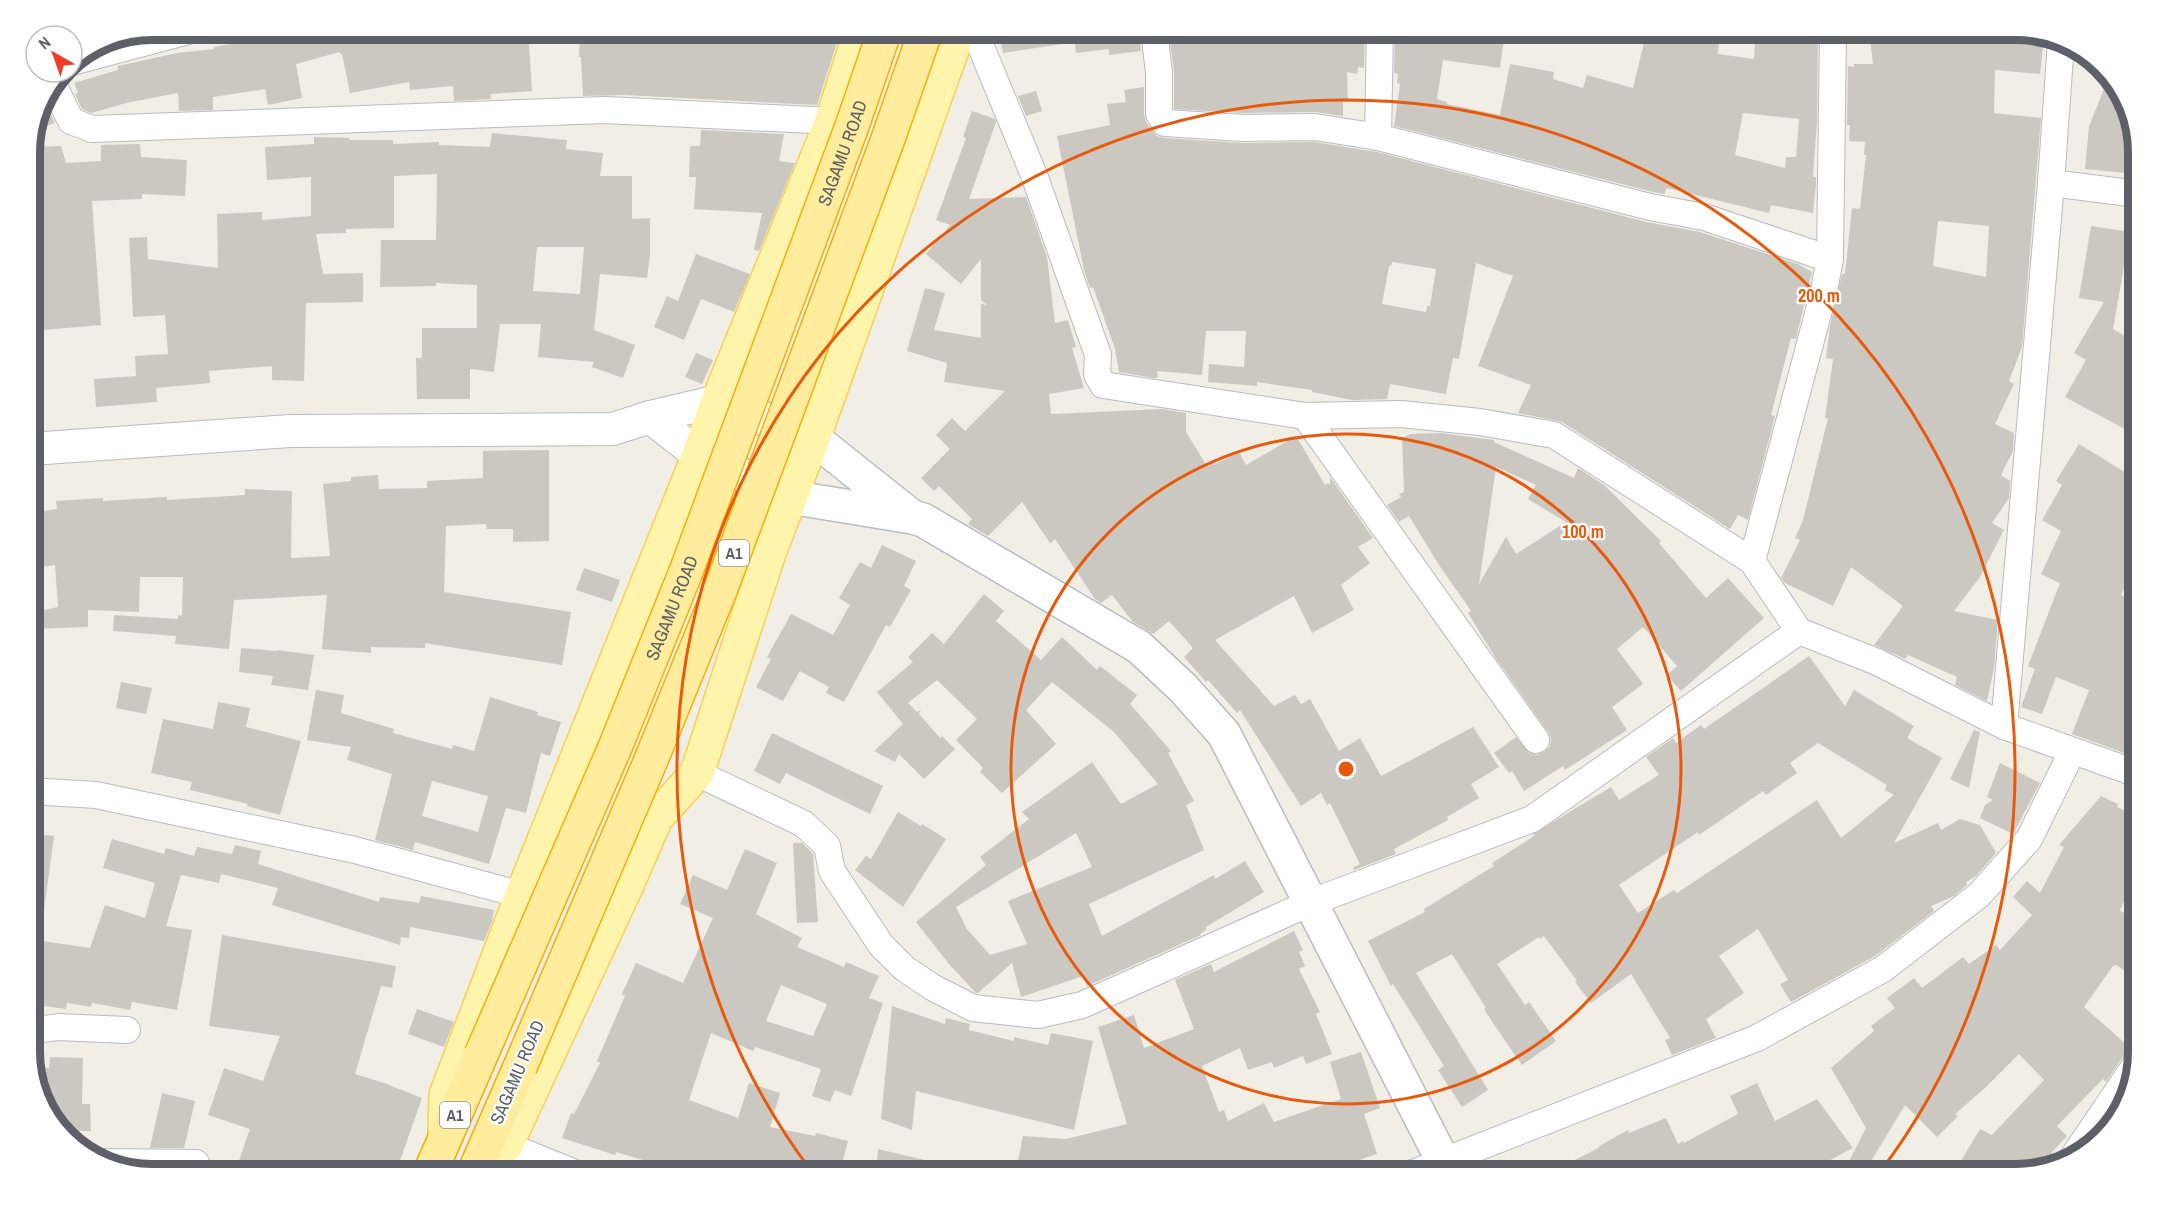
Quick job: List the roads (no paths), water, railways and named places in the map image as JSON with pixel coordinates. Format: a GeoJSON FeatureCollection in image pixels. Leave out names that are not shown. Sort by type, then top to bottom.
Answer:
{"type":"FeatureCollection","features":[{"type":"Feature","properties":{"kind":"highway","name":"SAGAMU ROAD"},"geometry":{"type":"LineString","coordinates":[[433,1165],[616,745],[685,574],[852,126],[881,41]]}},
{"type":"Feature","properties":{"kind":"highway","name":"SAGAMU ROAD"},"geometry":{"type":"LineString","coordinates":[[477,1165],[651,760],[721,588],[922,41]]}},
{"type":"Feature","properties":{"kind":"main road"},"geometry":{"type":"LineString","coordinates":[[444,1141],[446,1095],[522,895],[832,121],[858,41]]}},
{"type":"Feature","properties":{"kind":"main road"},"geometry":{"type":"LineString","coordinates":[[482,1165],[506,1145],[656,818],[697,773],[766,564],[954,41]]}},
{"type":"Feature","properties":{"kind":"main road"},"geometry":{"type":"LineString","coordinates":[[718,401],[813,438],[912,517]]}},
{"type":"Feature","properties":{"kind":"main road"},"geometry":{"type":"LineString","coordinates":[[699,455],[790,497],[922,520],[1139,647],[1183,688],[1224,734],[1446,1165]]}},
{"type":"Feature","properties":{"kind":"street"},"geometry":{"type":"LineString","coordinates":[[1155,40],[1159,73],[1159,114],[1165,123],[1243,128],[1315,128],[1378,137],[1650,207],[1704,217],[1830,258]]}},
{"type":"Feature","properties":{"kind":"street"},"geometry":{"type":"LineString","coordinates":[[1378,137],[1380,40]]}},
{"type":"Feature","properties":{"kind":"street"},"geometry":{"type":"LineString","coordinates":[[1752,561],[1820,306],[1830,258],[1833,40]]}},
{"type":"Feature","properties":{"kind":"street"},"geometry":{"type":"LineString","coordinates":[[99,55],[151,41]]}},
{"type":"Feature","properties":{"kind":"street"},"geometry":{"type":"LineString","coordinates":[[978,41],[1034,174],[1098,355],[1097,374],[1103,385],[1305,416],[1401,414],[1480,422],[1554,435],[1752,561],[1799,631],[1876,662],[2004,726],[2128,771]]}},
{"type":"Feature","properties":{"kind":"street"},"geometry":{"type":"LineString","coordinates":[[2004,726],[2060,50]]}},
{"type":"Feature","properties":{"kind":"street"},"geometry":{"type":"LineString","coordinates":[[57,93],[71,121],[92,129],[605,110],[832,121]]}},
{"type":"Feature","properties":{"kind":"street"},"geometry":{"type":"LineString","coordinates":[[2051,183],[2127,193]]}},
{"type":"Feature","properties":{"kind":"street"},"geometry":{"type":"LineString","coordinates":[[41,448],[290,431],[613,429],[650,417],[718,401]]}},
{"type":"Feature","properties":{"kind":"street"},"geometry":{"type":"LineString","coordinates":[[1305,416],[1536,740]]}},
{"type":"Feature","properties":{"kind":"street"},"geometry":{"type":"LineString","coordinates":[[650,417],[699,455]]}},
{"type":"Feature","properties":{"kind":"street"},"geometry":{"type":"LineString","coordinates":[[697,773],[804,824],[827,846],[832,871],[881,945],[904,968],[932,987],[973,1008],[1038,1015],[1082,1005],[1312,902],[1532,819],[1799,631]]}},
{"type":"Feature","properties":{"kind":"street"},"geometry":{"type":"LineString","coordinates":[[1455,1165],[1757,1038],[1883,969],[1979,894],[2029,838],[2072,752]]}},
{"type":"Feature","properties":{"kind":"street"},"geometry":{"type":"LineString","coordinates":[[41,792],[96,795],[333,845],[522,895]]}},
{"type":"Feature","properties":{"kind":"street"},"geometry":{"type":"LineString","coordinates":[[41,1029],[58,1027],[127,1030]]}},
{"type":"Feature","properties":{"kind":"street"},"geometry":{"type":"LineString","coordinates":[[2084,1141],[2123,1083]]}},
{"type":"Feature","properties":{"kind":"street"},"geometry":{"type":"LineString","coordinates":[[506,1145],[555,1165]]}},
{"type":"Feature","properties":{"kind":"street"},"geometry":{"type":"LineString","coordinates":[[130,1162],[196,1163]]}}]}
